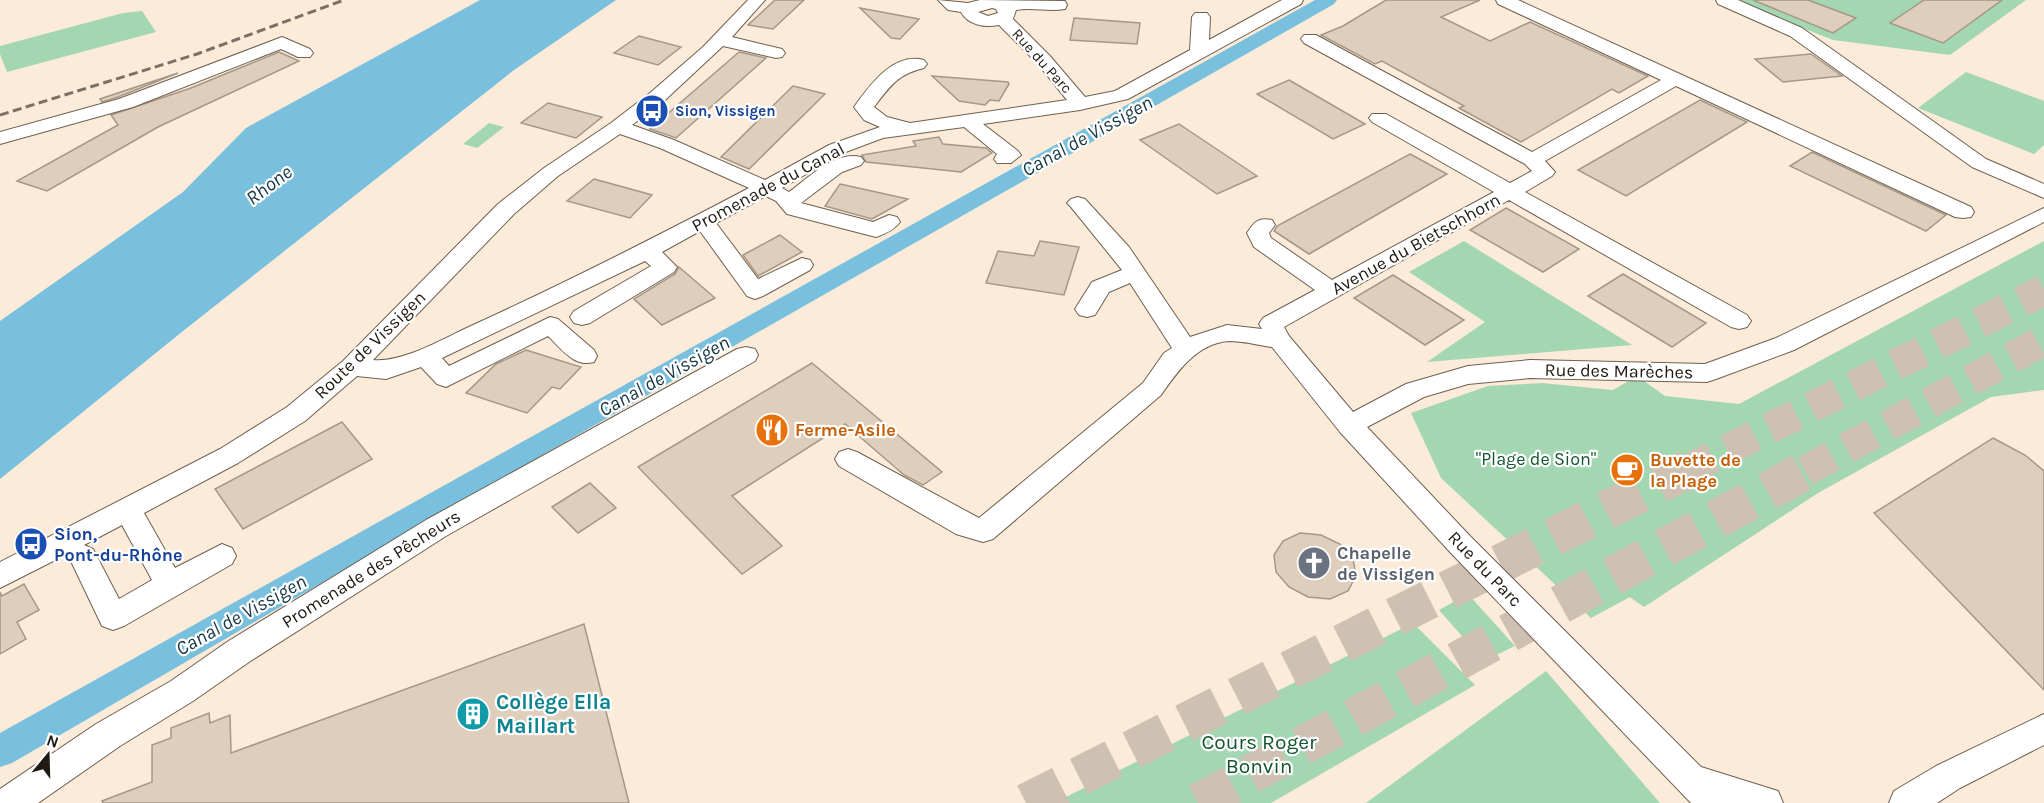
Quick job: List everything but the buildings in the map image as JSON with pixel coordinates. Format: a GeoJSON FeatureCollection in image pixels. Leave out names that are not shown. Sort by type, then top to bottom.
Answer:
{"type":"FeatureCollection","features":[{"type":"Feature","properties":{"kind":"street","name":"Route de Vissigen"},"geometry":{"type":"LineString","coordinates":[[0,576],[229,456],[296,414],[352,367],[506,209],[551,172],[618,127],[669,88],[720,40],[757,0]]}},
{"type":"Feature","properties":{"kind":"street","name":"Rue du Parc"},"geometry":{"type":"LineString","coordinates":[[946,0],[954,6],[998,3],[1080,104]]}},
{"type":"Feature","properties":{"kind":"street","name":"Promenade du Canal"},"geometry":{"type":"LineString","coordinates":[[352,367],[386,370],[426,356],[647,251],[836,149],[873,135],[1080,104],[1127,92],[1295,0]]}},
{"type":"Feature","properties":{"kind":"street"},"geometry":{"type":"LineString","coordinates":[[1504,0],[1963,212]]}},
{"type":"Feature","properties":{"kind":"street"},"geometry":{"type":"LineString","coordinates":[[1724,0],[1797,32],[1979,164],[2044,192]]}},
{"type":"Feature","properties":{"kind":"street"},"geometry":{"type":"LineString","coordinates":[[1004,13],[1028,3],[1059,5]]}},
{"type":"Feature","properties":{"kind":"street"},"geometry":{"type":"LineString","coordinates":[[1199,53],[1201,17]]}},
{"type":"Feature","properties":{"kind":"street"},"geometry":{"type":"LineString","coordinates":[[1310,39],[1532,160],[1674,80]]}},
{"type":"Feature","properties":{"kind":"street"},"geometry":{"type":"LineString","coordinates":[[720,40],[776,53]]}},
{"type":"Feature","properties":{"kind":"street"},"geometry":{"type":"LineString","coordinates":[[0,138],[126,104],[282,42],[304,53]]}},
{"type":"Feature","properties":{"kind":"street"},"geometry":{"type":"LineString","coordinates":[[913,128],[882,122],[868,116],[864,107],[889,78],[908,63],[918,63]]}},
{"type":"Feature","properties":{"kind":"street"},"geometry":{"type":"LineString","coordinates":[[1378,118],[1739,321]]}},
{"type":"Feature","properties":{"kind":"street"},"geometry":{"type":"LineString","coordinates":[[971,121],[973,126],[1011,155],[1004,159]]}},
{"type":"Feature","properties":{"kind":"street"},"geometry":{"type":"LineString","coordinates":[[39,127],[69,139]]}},
{"type":"Feature","properties":{"kind":"street"},"geometry":{"type":"LineString","coordinates":[[618,127],[666,144],[766,188],[795,209],[876,230],[889,222]]}},
{"type":"Feature","properties":{"kind":"street"},"geometry":{"type":"LineString","coordinates":[[788,202],[835,168],[882,150],[873,135]]}},
{"type":"Feature","properties":{"kind":"street","name":"Avenue du Bietschhorn"},"geometry":{"type":"LineString","coordinates":[[1275,332],[1331,290],[1545,172],[1532,160]]}},
{"type":"Feature","properties":{"kind":"street"},"geometry":{"type":"LineString","coordinates":[[1078,203],[1121,252],[1186,351]]}},
{"type":"Feature","properties":{"kind":"street","name":"Rue des Marèches"},"geometry":{"type":"LineString","coordinates":[[1349,425],[1415,390],[1468,375],[1530,369],[1707,373],[1785,345],[2044,214]]}},
{"type":"Feature","properties":{"kind":"street"},"geometry":{"type":"LineString","coordinates":[[704,221],[755,291],[802,265]]}},
{"type":"Feature","properties":{"kind":"street"},"geometry":{"type":"LineString","coordinates":[[1264,225],[1258,234],[1262,242],[1331,290]]}},
{"type":"Feature","properties":{"kind":"street"},"geometry":{"type":"LineString","coordinates":[[582,317],[666,267],[647,251]]}},
{"type":"Feature","properties":{"kind":"street"},"geometry":{"type":"LineString","coordinates":[[1087,309],[1100,288],[1135,273]]}},
{"type":"Feature","properties":{"kind":"street"},"geometry":{"type":"LineString","coordinates":[[426,356],[446,378],[550,324],[585,356]]}},
{"type":"Feature","properties":{"kind":"street"},"geometry":{"type":"LineString","coordinates":[[848,459],[966,526],[983,531],[1152,389],[1173,359],[1195,344],[1227,333],[1275,332]]}},
{"type":"Feature","properties":{"kind":"street","name":"Rue du Parc"},"geometry":{"type":"LineString","coordinates":[[1275,332],[1349,425],[1702,795]]}},
{"type":"Feature","properties":{"kind":"street","name":"Promenade des Pêcheurs"},"geometry":{"type":"LineString","coordinates":[[9,803],[108,735],[182,691],[238,652],[436,528],[746,354]]}},
{"type":"Feature","properties":{"kind":"street"},"geometry":{"type":"LineString","coordinates":[[127,509],[170,585]]}},
{"type":"Feature","properties":{"kind":"street"},"geometry":{"type":"LineString","coordinates":[[83,556],[113,616],[222,556]]}},
{"type":"Feature","properties":{"kind":"street"},"geometry":{"type":"LineString","coordinates":[[1906,803],[1948,777],[2044,729]]}},
{"type":"Feature","properties":{"kind":"street"},"geometry":{"type":"LineString","coordinates":[[1702,795],[1767,803]]}},
{"type":"Feature","properties":{"kind":"green space"},"geometry":{"type":"Polygon","coordinates":[[[1732,0],[2026,0],[1950,55],[1833,40],[1732,0]]]}},
{"type":"Feature","properties":{"kind":"green space"},"geometry":{"type":"Polygon","coordinates":[[[142,11],[156,32],[7,72],[0,54],[0,46],[123,13],[142,11]]]}},
{"type":"Feature","properties":{"kind":"green space"},"geometry":{"type":"Polygon","coordinates":[[[1966,72],[2044,101],[2044,145],[2034,154],[1918,108],[1966,72]]]}},
{"type":"Feature","properties":{"kind":"green space"},"geometry":{"type":"Polygon","coordinates":[[[489,123],[504,127],[477,148],[463,144],[489,123]]]}},
{"type":"Feature","properties":{"kind":"green space"},"geometry":{"type":"Polygon","coordinates":[[[1464,241],[1632,345],[1427,362],[1485,322],[1409,272],[1464,241]]]}},
{"type":"Feature","properties":{"kind":"green space","name":"\"Plage de Sion\""},"geometry":{"type":"Polygon","coordinates":[[[2044,241],[2044,390],[1991,397],[1818,493],[1644,607],[1630,597],[1591,618],[1441,478],[1411,413],[1488,386],[1542,383],[1613,390],[1637,376],[1665,396],[1739,404],[2044,241]]]}},
{"type":"Feature","properties":{"kind":"green space"},"geometry":{"type":"Polygon","coordinates":[[[1468,594],[1515,646],[1484,661],[1439,610],[1468,594]]]}},
{"type":"Feature","properties":{"kind":"green space","name":"Cours Roger Bonvin"},"geometry":{"type":"Polygon","coordinates":[[[1413,623],[1475,685],[1271,803],[1054,803],[1413,623]]]}},
{"type":"Feature","properties":{"kind":"green space"},"geometry":{"type":"Polygon","coordinates":[[[1546,671],[1660,803],[1366,803],[1546,671]]]}},
{"type":"Feature","properties":{"kind":"water","name":"Rhone"},"geometry":{"type":"Polygon","coordinates":[[[480,0],[616,0],[514,70],[183,331],[0,479],[0,321],[183,192],[246,128],[480,0]]]}},
{"type":"Feature","properties":{"kind":"waterway","name":"Canal de Vissigen"},"geometry":{"type":"LineString","coordinates":[[0,751],[478,478],[1328,0]]}},
{"type":"Feature","properties":{"kind":"tunnel"},"geometry":{"type":"LineString","coordinates":[[1685,471],[2044,290]]}},
{"type":"Feature","properties":{"kind":"tunnel"},"geometry":{"type":"LineString","coordinates":[[1805,471],[2044,340]]}},
{"type":"Feature","properties":{"kind":"tunnel"},"geometry":{"type":"LineString","coordinates":[[1026,803],[1688,469]]}},
{"type":"Feature","properties":{"kind":"tunnel"},"geometry":{"type":"LineString","coordinates":[[1198,803],[1808,469]]}},
{"type":"Feature","properties":{"kind":"railway"},"geometry":{"type":"LineString","coordinates":[[0,115],[197,54],[344,0]]}},
{"type":"Feature","properties":{"kind":"place","name":"Sion, Vissigen"},"geometry":{"type":"Point","coordinates":[652,111]}},
{"type":"Feature","properties":{"kind":"place","name":"Ferme-Asile"},"geometry":{"type":"Point","coordinates":[772,430]}},
{"type":"Feature","properties":{"kind":"place","name":"Buvette de la Plage"},"geometry":{"type":"Point","coordinates":[1627,470]}},
{"type":"Feature","properties":{"kind":"place","name":"Sion, Pont-du-Rhône"},"geometry":{"type":"Point","coordinates":[31,544]}},
{"type":"Feature","properties":{"kind":"place","name":"Chapelle de Vissigen"},"geometry":{"type":"Point","coordinates":[1314,563]}},
{"type":"Feature","properties":{"kind":"place","name":"Collège Ella Maillart"},"geometry":{"type":"Point","coordinates":[473,714]}}]}
